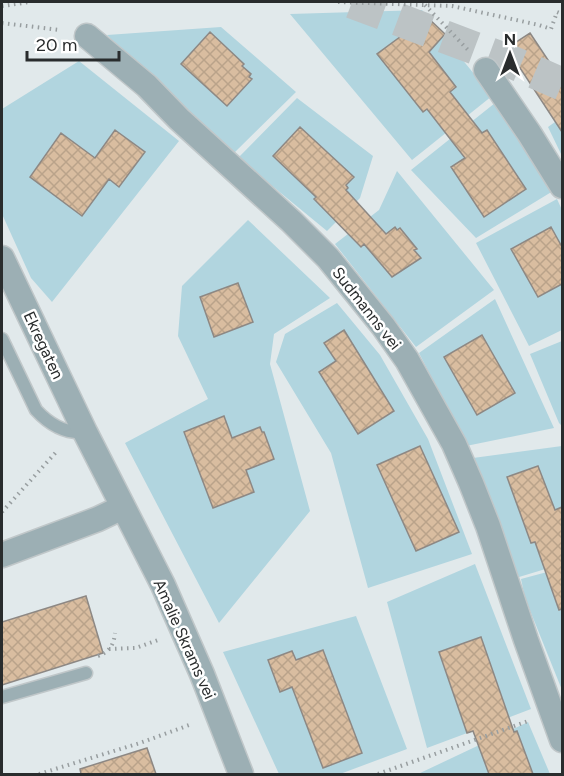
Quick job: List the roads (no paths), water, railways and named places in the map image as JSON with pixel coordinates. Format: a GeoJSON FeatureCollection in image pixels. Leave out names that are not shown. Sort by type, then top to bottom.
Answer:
{"type":"FeatureCollection","features":[{"type":"Feature","properties":{"kind":"street","name":"Sudmanns vei"},"geometry":{"type":"LineString","coordinates":[[87,36],[147,86],[178,119],[291,221],[328,258],[383,326],[433,404],[471,483],[562,740]]}},
{"type":"Feature","properties":{"kind":"street"},"geometry":{"type":"LineString","coordinates":[[486,70],[530,133],[562,186]]}},
{"type":"Feature","properties":{"kind":"street","name":"Ekregaten"},"geometry":{"type":"LineString","coordinates":[[2,258],[80,433]]}},
{"type":"Feature","properties":{"kind":"street","name":"Amalie Skrams vei"},"geometry":{"type":"LineString","coordinates":[[80,433],[123,507],[163,585],[202,674],[241,774]]}},
{"type":"Feature","properties":{"kind":"street"},"geometry":{"type":"LineString","coordinates":[[2,555],[98,519],[123,507]]}},
{"type":"Feature","properties":{"kind":"lane"},"geometry":{"type":"LineString","coordinates":[[2,339],[36,410],[44,419],[80,433]]}},
{"type":"Feature","properties":{"kind":"lane"},"geometry":{"type":"LineString","coordinates":[[2,697],[86,672]]}},
{"type":"Feature","properties":{"kind":"tunnel"},"geometry":{"type":"LineString","coordinates":[[352,2],[509,61],[562,84]]}}]}
